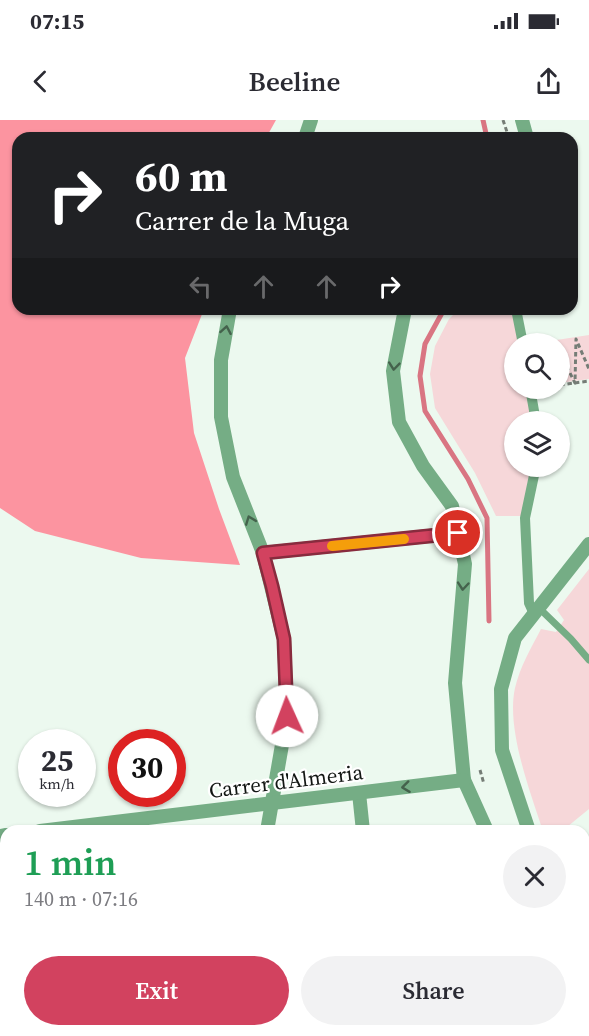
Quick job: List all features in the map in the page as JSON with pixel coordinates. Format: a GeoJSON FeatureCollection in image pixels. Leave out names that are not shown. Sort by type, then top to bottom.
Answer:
{"type":"FeatureCollection","features":[{"type":"Feature","properties":{"kind":"street"},"geometry":{"type":"LineString","coordinates":[[229,315],[220,360],[221,417],[234,477],[263,553],[284,639],[287,716],[268,825]]}},
{"type":"Feature","properties":{"kind":"street"},"geometry":{"type":"LineString","coordinates":[[403,315],[393,371],[399,422],[423,466],[452,506],[465,564],[455,683],[464,780],[481,825]]}},
{"type":"Feature","properties":{"kind":"street"},"geometry":{"type":"LineString","coordinates":[[517,315],[521,333]]}},
{"type":"Feature","properties":{"kind":"street"},"geometry":{"type":"LineString","coordinates":[[534,477],[525,518],[529,603],[536,611]]}},
{"type":"Feature","properties":{"kind":"street"},"geometry":{"type":"LineString","coordinates":[[263,553],[458,533]]}},
{"type":"Feature","properties":{"kind":"street"},"geometry":{"type":"LineString","coordinates":[[527,825],[502,750],[501,689],[515,638],[589,544]]}},
{"type":"Feature","properties":{"kind":"street","name":"Carrer d'Almeria"},"geometry":{"type":"LineString","coordinates":[[90,825],[464,780]]}},
{"type":"Feature","properties":{"kind":"street"},"geometry":{"type":"LineString","coordinates":[[359,793],[362,825]]}},
{"type":"Feature","properties":{"kind":"lane"},"geometry":{"type":"LineString","coordinates":[[536,611],[571,639],[589,660]]}},
{"type":"Feature","properties":{"kind":"path"},"geometry":{"type":"LineString","coordinates":[[574,383],[576,339],[589,369]]}},
{"type":"Feature","properties":{"kind":"path"},"geometry":{"type":"LineString","coordinates":[[570,374],[574,383]]}},
{"type":"Feature","properties":{"kind":"path"},"geometry":{"type":"LineString","coordinates":[[570,384],[589,381]]}},
{"type":"Feature","properties":{"kind":"shaded area"},"geometry":{"type":"Polygon","coordinates":[[[0,120],[276,120],[269,132],[12,132],[12,315],[202,315],[185,358],[194,433],[240,565],[141,558],[35,531],[0,508],[0,120]]]}},
{"type":"Feature","properties":{"kind":"shaded area"},"geometry":{"type":"Polygon","coordinates":[[[453,315],[514,315],[519,333],[504,333],[504,399],[529,399],[532,411],[504,411],[504,477],[532,477],[522,516],[496,516],[475,473],[435,408],[430,374],[435,346],[453,315]]]}},
{"type":"Feature","properties":{"kind":"shaded area"},"geometry":{"type":"Polygon","coordinates":[[[589,335],[589,379],[570,382],[570,338],[589,335]]]}},
{"type":"Feature","properties":{"kind":"shaded area"},"geometry":{"type":"Polygon","coordinates":[[[589,569],[589,809],[569,825],[541,825],[516,741],[513,704],[517,680],[541,629],[556,632],[564,620],[557,610],[589,569]]]}},
{"type":"Feature","properties":{"kind":"waterway"},"geometry":{"type":"LineString","coordinates":[[483,120],[486,132]]}},
{"type":"Feature","properties":{"kind":"waterway"},"geometry":{"type":"LineString","coordinates":[[441,315],[425,344],[420,376],[425,411],[468,479],[487,518],[489,621]]}},
{"type":"Feature","properties":{"kind":"slow traffic"},"geometry":{"type":"LineString","coordinates":[[332,546],[404,539]]}},
{"type":"Feature","properties":{"kind":"route"},"geometry":{"type":"LineString","coordinates":[[287,716],[284,639],[263,553],[458,533]]}}]}
